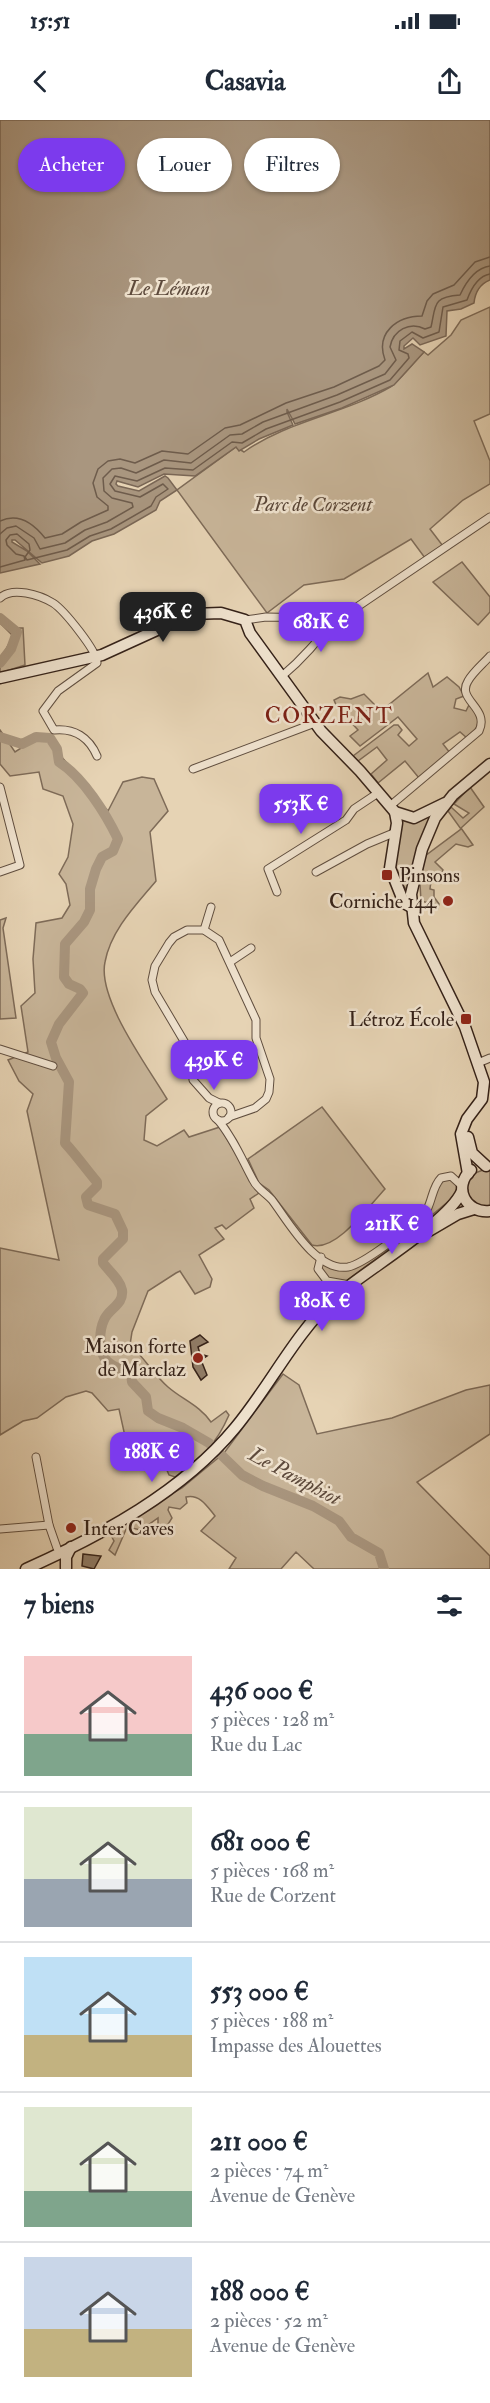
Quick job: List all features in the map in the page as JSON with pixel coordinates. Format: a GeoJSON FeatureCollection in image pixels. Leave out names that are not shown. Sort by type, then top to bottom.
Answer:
{"type":"FeatureCollection","features":[{"type":"Feature","properties":{"kind":"street"},"geometry":{"type":"LineString","coordinates":[[0,678],[97,656],[195,613],[222,613],[245,620],[266,616],[301,619],[328,616],[362,605],[490,517]]}},
{"type":"Feature","properties":{"kind":"street"},"geometry":{"type":"LineString","coordinates":[[0,598],[7,593],[14,592],[47,601],[58,607],[97,656],[97,663],[58,692],[43,711],[54,730],[65,729],[81,735],[93,746],[97,756]]}},
{"type":"Feature","properties":{"kind":"street"},"geometry":{"type":"LineString","coordinates":[[281,677],[304,656],[328,625],[328,616]]}},
{"type":"Feature","properties":{"kind":"street"},"geometry":{"type":"LineString","coordinates":[[245,620],[248,631],[315,723],[392,809],[404,817],[414,818],[445,803],[490,764]]}},
{"type":"Feature","properties":{"kind":"street"},"geometry":{"type":"LineString","coordinates":[[392,809],[479,731],[483,722],[481,713],[466,694],[466,687],[468,680],[490,656]]}},
{"type":"Feature","properties":{"kind":"street"},"geometry":{"type":"LineString","coordinates":[[193,769],[315,723]]}},
{"type":"Feature","properties":{"kind":"street"},"geometry":{"type":"LineString","coordinates":[[0,787],[20,865],[0,872]]}},
{"type":"Feature","properties":{"kind":"street"},"geometry":{"type":"LineString","coordinates":[[277,892],[268,869],[346,820],[354,809],[378,793]]}},
{"type":"Feature","properties":{"kind":"street"},"geometry":{"type":"LineString","coordinates":[[445,803],[429,831],[418,863],[412,884],[412,904],[414,923],[484,1061],[489,1084],[485,1098],[474,1115],[463,1126],[461,1138],[468,1174]]}},
{"type":"Feature","properties":{"kind":"street"},"geometry":{"type":"LineString","coordinates":[[392,809],[396,832],[390,864],[394,883],[412,904]]}},
{"type":"Feature","properties":{"kind":"street"},"geometry":{"type":"LineString","coordinates":[[316,872],[367,844],[396,832]]}},
{"type":"Feature","properties":{"kind":"street"},"geometry":{"type":"LineString","coordinates":[[204,930],[211,906]]}},
{"type":"Feature","properties":{"kind":"street"},"geometry":{"type":"LineString","coordinates":[[218,1120],[260,1105],[266,1099],[271,1086],[256,1038],[256,1020],[219,940],[204,930],[187,930],[174,937],[155,966],[152,980],[155,993],[191,1053],[193,1080],[209,1098],[213,1116],[226,1130],[257,1187],[270,1197],[305,1246],[338,1267],[358,1264],[423,1216],[439,1179],[451,1176],[462,1188],[466,1202],[474,1209]]}},
{"type":"Feature","properties":{"kind":"street"},"geometry":{"type":"LineString","coordinates":[[230,962],[251,948]]}},
{"type":"Feature","properties":{"kind":"street"},"geometry":{"type":"LineString","coordinates":[[0,1049],[53,1066]]}},
{"type":"Feature","properties":{"kind":"street"},"geometry":{"type":"LineString","coordinates":[[209,1098],[242,1112]]}},
{"type":"Feature","properties":{"kind":"street"},"geometry":{"type":"LineString","coordinates":[[213,1109],[219,1103]]}},
{"type":"Feature","properties":{"kind":"street"},"geometry":{"type":"LineString","coordinates":[[226,1130],[230,1107]]}},
{"type":"Feature","properties":{"kind":"street"},"geometry":{"type":"LineString","coordinates":[[474,1115],[468,1143],[474,1156],[488,1166]]}},
{"type":"Feature","properties":{"kind":"street"},"geometry":{"type":"LineString","coordinates":[[26,1569],[71,1547],[134,1511],[190,1473],[236,1428],[311,1323],[350,1285],[412,1240],[454,1204],[468,1174],[478,1167],[488,1166]]}},
{"type":"Feature","properties":{"kind":"street"},"geometry":{"type":"LineString","coordinates":[[412,1240],[458,1214],[474,1209],[489,1212]]}},
{"type":"Feature","properties":{"kind":"street"},"geometry":{"type":"LineString","coordinates":[[321,1257],[318,1269],[327,1281],[350,1285]]}},
{"type":"Feature","properties":{"kind":"street"},"geometry":{"type":"LineString","coordinates":[[36,1457],[49,1525],[57,1548]]}},
{"type":"Feature","properties":{"kind":"street"},"geometry":{"type":"LineString","coordinates":[[18,1569],[134,1511]]}},
{"type":"Feature","properties":{"kind":"street"},"geometry":{"type":"LineString","coordinates":[[0,1529],[49,1525]]}},
{"type":"Feature","properties":{"kind":"street"},"geometry":{"type":"LineString","coordinates":[[67,1568],[66,1557],[71,1547]]}},
{"type":"Feature","properties":{"kind":"street"},"geometry":{"type":"LineString","coordinates":[[48,1558],[67,1568]]}},
{"type":"Feature","properties":{"kind":"green space","name":"Parc de Corzent"},"geometry":{"type":"Polygon","coordinates":[[[490,307],[490,414],[474,421],[490,461],[490,484],[463,500],[430,529],[443,546],[425,558],[411,539],[344,579],[304,585],[267,613],[177,490],[236,447],[244,452],[280,432],[355,404],[392,386],[424,352],[428,355],[451,335],[461,320],[490,307]]]}},
{"type":"Feature","properties":{"kind":"green space"},"geometry":{"type":"Polygon","coordinates":[[[462,562],[490,597],[490,612],[478,625],[433,582],[462,562]]]}},
{"type":"Feature","properties":{"kind":"green space"},"geometry":{"type":"Polygon","coordinates":[[[0,615],[15,628],[23,628],[25,665],[0,673],[0,660],[13,636],[0,623],[0,615]]]}},
{"type":"Feature","properties":{"kind":"green space"},"geometry":{"type":"Polygon","coordinates":[[[428,673],[433,687],[447,677],[459,687],[464,696],[456,699],[454,708],[466,711],[469,705],[478,712],[477,727],[467,738],[460,732],[443,744],[450,753],[419,778],[405,761],[378,783],[371,774],[387,760],[377,747],[358,761],[353,756],[394,725],[398,725],[402,730],[398,735],[409,746],[417,739],[398,717],[360,746],[350,736],[358,730],[337,707],[334,700],[340,697],[351,699],[364,694],[381,711],[428,673]]]}},
{"type":"Feature","properties":{"kind":"green space"},"geometry":{"type":"Polygon","coordinates":[[[0,730],[15,752],[32,741],[48,741],[108,811],[123,782],[142,777],[154,779],[168,811],[150,832],[156,881],[118,929],[105,962],[105,977],[116,1013],[167,1099],[146,1116],[144,1140],[157,1146],[184,1130],[189,1137],[220,1127],[259,1193],[250,1199],[254,1208],[226,1229],[222,1225],[215,1228],[224,1239],[199,1255],[212,1279],[210,1287],[195,1294],[180,1271],[176,1273],[148,1291],[132,1332],[130,1345],[168,1387],[196,1407],[211,1422],[226,1411],[229,1415],[207,1450],[175,1477],[169,1475],[163,1461],[153,1464],[148,1460],[130,1459],[119,1409],[108,1411],[92,1393],[86,1391],[66,1397],[37,1418],[23,1421],[0,1435],[0,1248],[59,1260],[27,1111],[33,1094],[19,1081],[8,1060],[28,1052],[21,1006],[35,993],[33,959],[36,923],[62,918],[70,905],[66,884],[59,874],[68,857],[73,824],[63,796],[43,789],[39,772],[10,776],[0,764],[0,730]]]}},
{"type":"Feature","properties":{"kind":"green space"},"geometry":{"type":"Polygon","coordinates":[[[470,787],[484,807],[461,828],[473,845],[468,847],[456,844],[435,862],[443,870],[441,874],[432,873],[430,889],[434,890],[434,897],[439,904],[438,908],[436,905],[421,901],[420,884],[425,856],[461,829],[448,811],[451,807],[463,818],[469,813],[454,804],[470,787]]]}},
{"type":"Feature","properties":{"kind":"green space"},"geometry":{"type":"Polygon","coordinates":[[[430,814],[409,893],[394,874],[400,818],[430,814]]]}},
{"type":"Feature","properties":{"kind":"green space"},"geometry":{"type":"Polygon","coordinates":[[[6,918],[3,928],[16,1018],[0,1019],[0,920],[6,918]]]}},
{"type":"Feature","properties":{"kind":"green space"},"geometry":{"type":"Polygon","coordinates":[[[322,1107],[385,1189],[341,1235],[331,1242],[312,1245],[269,1190],[259,1183],[248,1159],[322,1107]]]}},
{"type":"Feature","properties":{"kind":"green space"},"geometry":{"type":"Polygon","coordinates":[[[483,1170],[490,1171],[490,1207],[480,1207],[467,1196],[467,1183],[475,1173],[483,1170]]]}},
{"type":"Feature","properties":{"kind":"green space"},"geometry":{"type":"Polygon","coordinates":[[[450,1178],[458,1190],[450,1200],[345,1282],[332,1281],[323,1272],[321,1263],[348,1269],[424,1218],[440,1181],[450,1178]]]}},
{"type":"Feature","properties":{"kind":"green space"},"geometry":{"type":"Polygon","coordinates":[[[283,1374],[299,1385],[317,1434],[392,1418],[466,1390],[490,1385],[490,1434],[417,1482],[490,1556],[490,1569],[314,1569],[296,1552],[281,1569],[229,1569],[236,1558],[201,1531],[215,1516],[203,1502],[195,1497],[186,1497],[187,1503],[180,1509],[169,1507],[172,1518],[161,1530],[158,1529],[158,1518],[141,1530],[127,1527],[115,1555],[109,1550],[114,1541],[108,1530],[182,1488],[224,1453],[283,1374]]]}},
{"type":"Feature","properties":{"kind":"water","name":"Le Léman"},"geometry":{"type":"Polygon","coordinates":[[[0,120],[490,120],[490,280],[479,289],[474,303],[461,309],[447,311],[446,336],[420,345],[413,338],[404,346],[404,349],[412,344],[424,352],[394,385],[342,408],[295,424],[287,409],[293,425],[259,439],[239,451],[236,447],[195,476],[164,474],[138,487],[117,481],[118,486],[139,491],[165,476],[177,490],[160,501],[156,510],[114,534],[92,541],[69,556],[42,563],[15,540],[12,540],[40,564],[0,573],[0,120]]]}},
{"type":"Feature","properties":{"kind":"building","name":"Maison forte de Marclaz"},"geometry":{"type":"Polygon","coordinates":[[[200,1335],[208,1342],[198,1347],[200,1354],[207,1356],[201,1360],[207,1375],[201,1380],[193,1367],[190,1341],[200,1335]]]}},
{"type":"Feature","properties":{"kind":"building"},"geometry":{"type":"Polygon","coordinates":[[[83,1554],[101,1556],[94,1569],[82,1566],[83,1554]]]}},
{"type":"Feature","properties":{"kind":"waterway","name":"Le Pamphiot"},"geometry":{"type":"LineString","coordinates":[[0,618],[17,632],[11,649],[0,663]]}},
{"type":"Feature","properties":{"kind":"waterway","name":"Le Pamphiot"},"geometry":{"type":"LineString","coordinates":[[0,737],[22,744],[36,737],[50,738],[57,749],[59,762],[85,786],[118,839],[113,851],[102,857],[96,869],[90,889],[90,910],[84,922],[65,944],[64,977],[69,984],[83,993],[59,1024],[51,1042],[56,1058],[69,1082],[65,1143],[97,1182],[97,1186],[86,1197],[88,1205],[115,1214],[123,1231],[123,1239],[103,1259],[103,1263],[117,1279],[122,1290],[119,1303],[106,1316],[102,1325],[100,1341],[104,1357],[112,1365],[131,1374],[132,1382],[146,1397],[148,1411],[209,1443],[242,1475],[313,1506],[339,1521],[351,1537],[379,1553],[384,1569]]}},
{"type":"Feature","properties":{"kind":"place","name":"Pinsons"},"geometry":{"type":"Point","coordinates":[387,875]}},
{"type":"Feature","properties":{"kind":"place","name":"Corniche 144"},"geometry":{"type":"Point","coordinates":[448,901]}},
{"type":"Feature","properties":{"kind":"place","name":"Létroz École"},"geometry":{"type":"Point","coordinates":[466,1019]}},
{"type":"Feature","properties":{"kind":"place","name":"Maison forte de Marclaz"},"geometry":{"type":"Point","coordinates":[198,1358]}},
{"type":"Feature","properties":{"kind":"place","name":"Inter Caves"},"geometry":{"type":"Point","coordinates":[71,1528]}},
{"type":"Feature","properties":{"kind":"district","name":"CORZENT"},"geometry":{"type":"Point","coordinates":[329,715]}}]}
